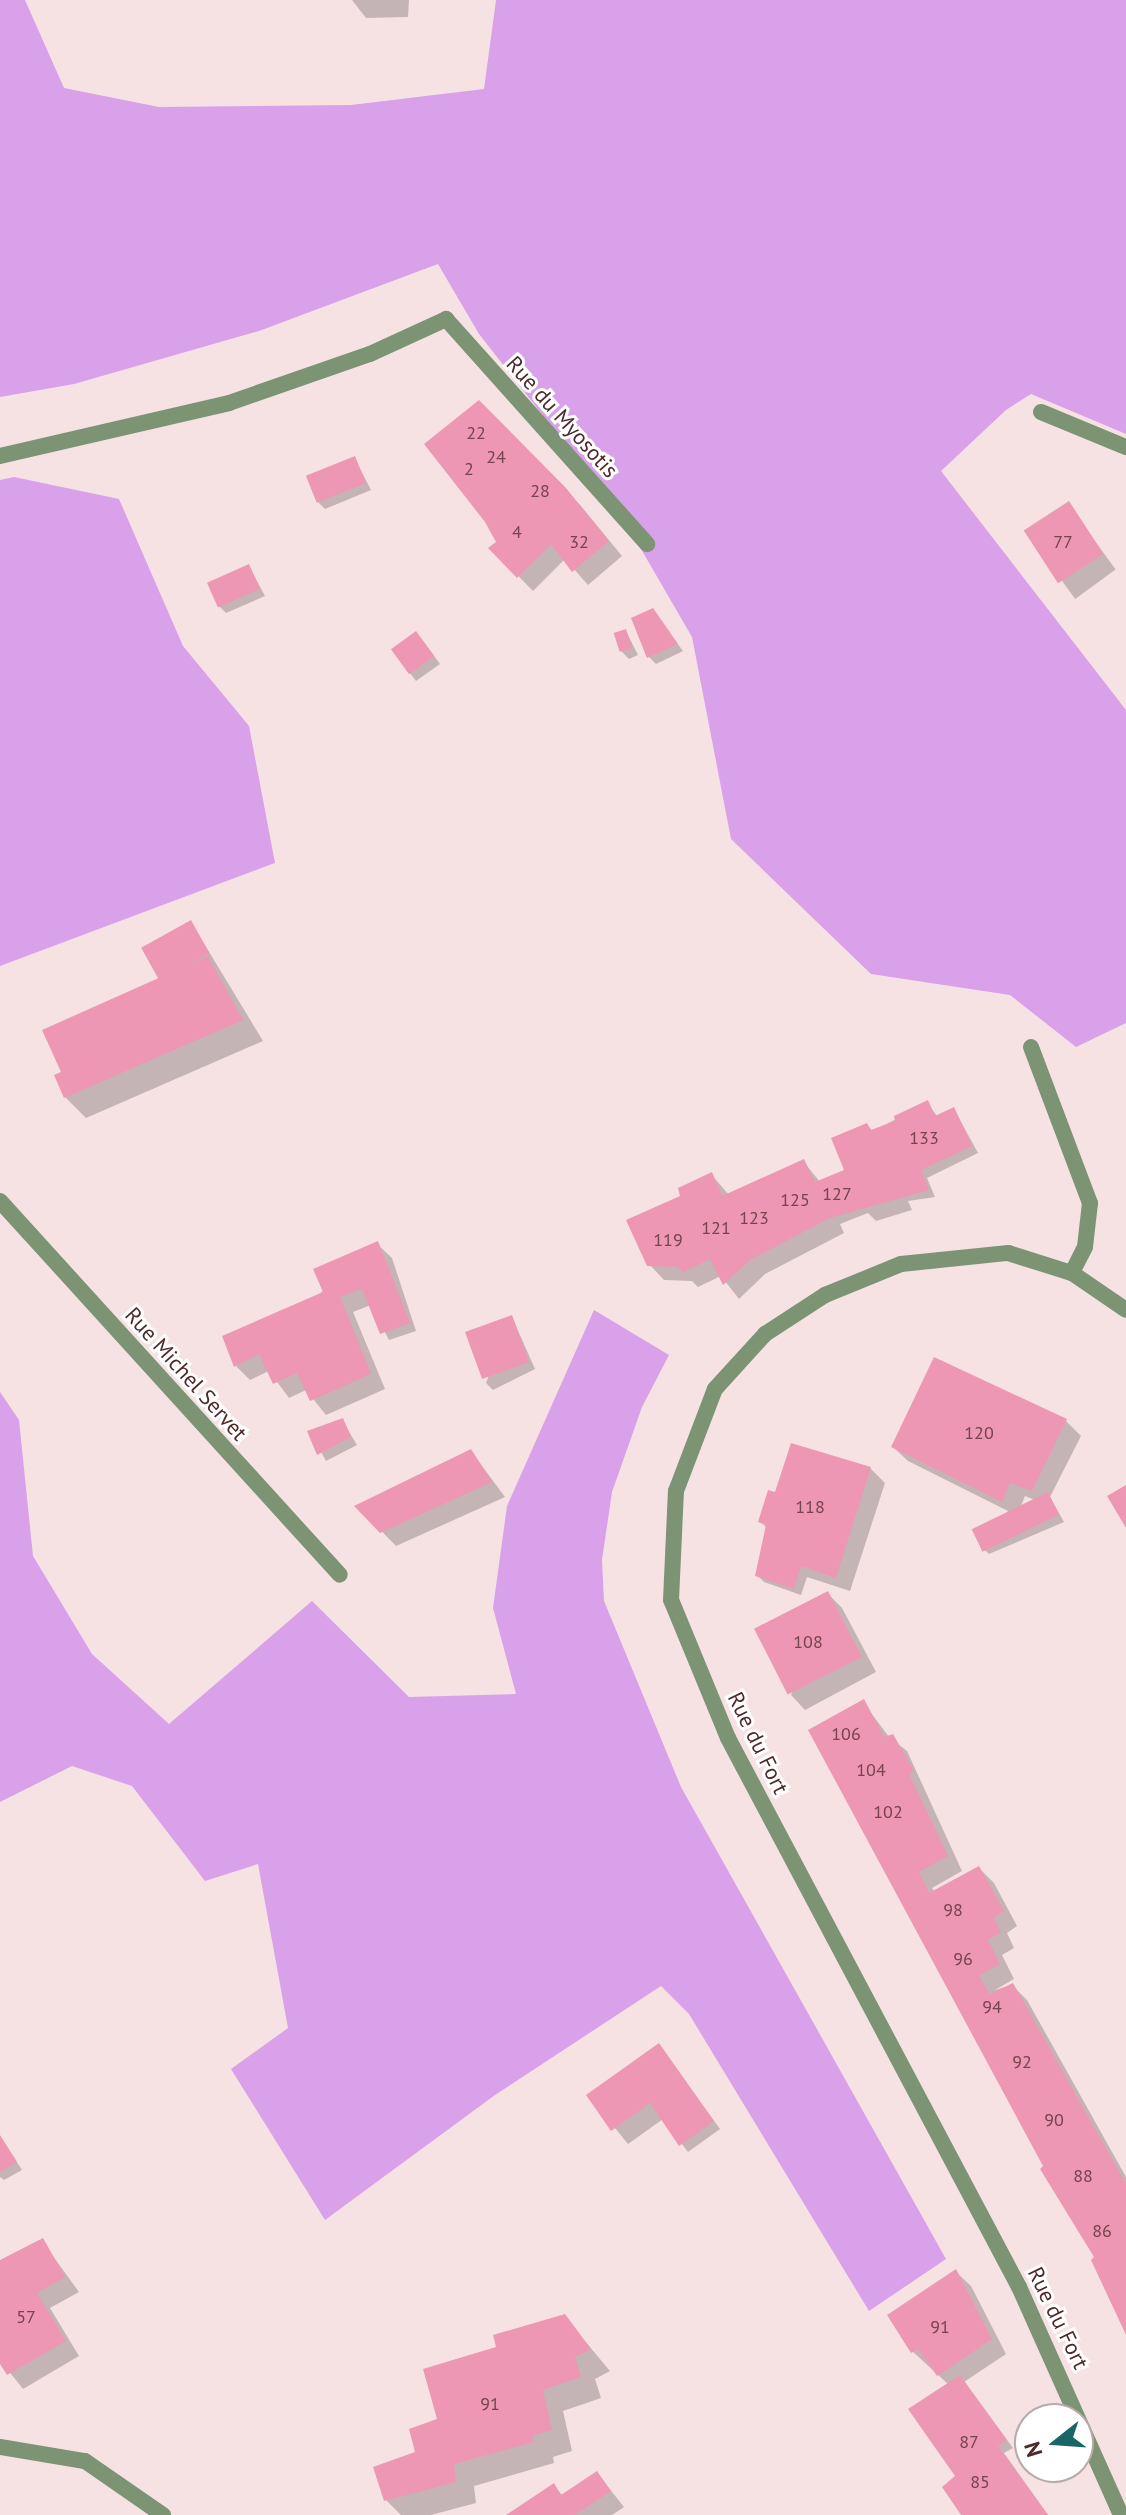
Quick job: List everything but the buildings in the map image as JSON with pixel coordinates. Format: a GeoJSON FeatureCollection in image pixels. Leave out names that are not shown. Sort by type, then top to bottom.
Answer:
{"type":"FeatureCollection","features":[{"type":"Feature","properties":{"kind":"street","name":"Rue du Myosotis"},"geometry":{"type":"LineString","coordinates":[[0,456],[229,403],[370,354],[446,319],[647,544]]}},
{"type":"Feature","properties":{"kind":"street"},"geometry":{"type":"LineString","coordinates":[[1041,412],[1126,447]]}},
{"type":"Feature","properties":{"kind":"street"},"geometry":{"type":"LineString","coordinates":[[1031,1047],[1090,1203],[1087,1237],[1072,1273]]}},
{"type":"Feature","properties":{"kind":"street","name":"Rue Michel Servet"},"geometry":{"type":"LineString","coordinates":[[0,1201],[340,1575]]}},
{"type":"Feature","properties":{"kind":"street","name":"Rue du Fort"},"geometry":{"type":"LineString","coordinates":[[1121,2515],[1019,2287],[728,1738],[671,1600],[676,1491],[715,1389],[765,1334],[825,1295],[901,1264],[1008,1253],[1072,1273],[1126,1310]]}},
{"type":"Feature","properties":{"kind":"street"},"geometry":{"type":"LineString","coordinates":[[0,2447],[85,2461],[163,2515]]}},
{"type":"Feature","properties":{"kind":"shaded area"},"geometry":{"type":"Polygon","coordinates":[[[0,0],[25,0],[64,88],[159,107],[351,105],[484,89],[496,0],[1126,0],[1126,434],[1031,394],[1006,410],[941,471],[1126,710],[1126,1023],[1076,1047],[1010,995],[871,974],[731,839],[692,637],[623,518],[479,334],[438,264],[259,331],[74,384],[0,397],[0,0]]]}},
{"type":"Feature","properties":{"kind":"shaded area"},"geometry":{"type":"Polygon","coordinates":[[[14,477],[119,499],[183,646],[249,726],[275,863],[0,966],[0,480],[14,477]]]}},
{"type":"Feature","properties":{"kind":"shaded area"},"geometry":{"type":"Polygon","coordinates":[[[594,1310],[669,1355],[642,1407],[612,1492],[602,1560],[604,1601],[681,1787],[946,2259],[869,2311],[689,2014],[661,1986],[495,2095],[325,2220],[231,2069],[288,2028],[258,1864],[205,1881],[132,1786],[72,1766],[0,1802],[0,1392],[19,1420],[33,1556],[92,1654],[169,1724],[312,1601],[409,1697],[516,1694],[493,1608],[507,1506],[594,1310]]]}}]}
